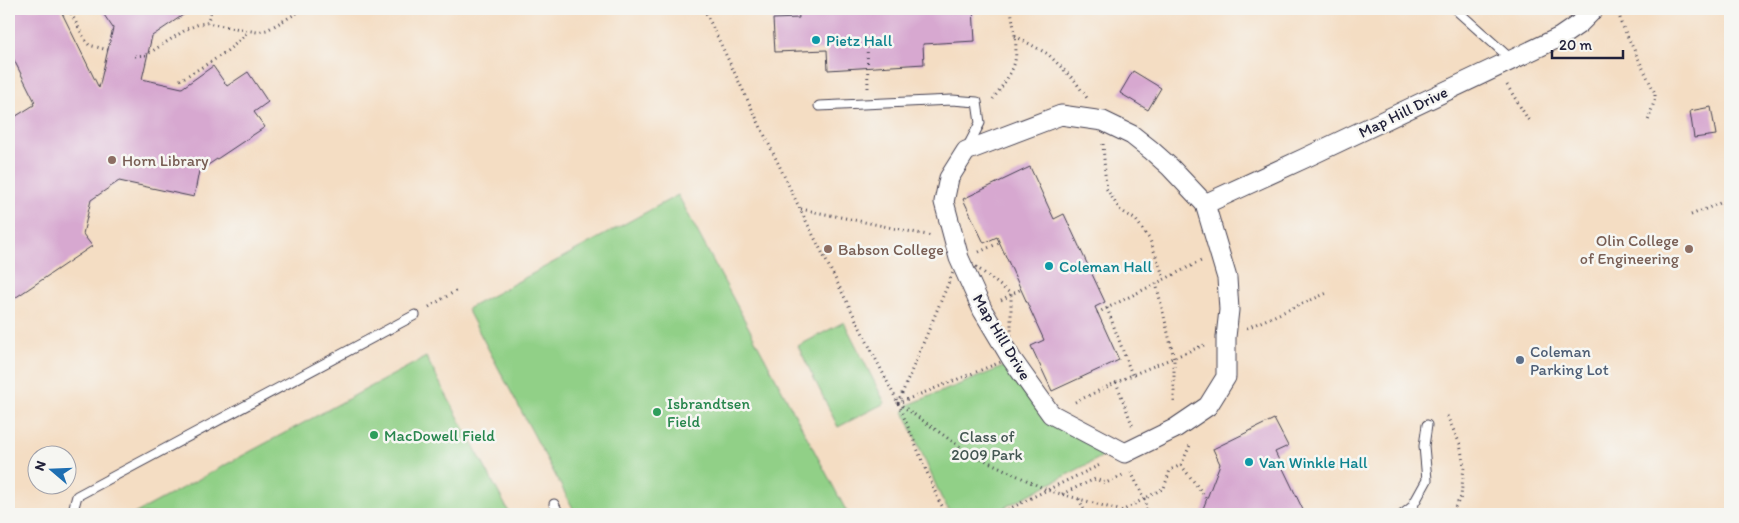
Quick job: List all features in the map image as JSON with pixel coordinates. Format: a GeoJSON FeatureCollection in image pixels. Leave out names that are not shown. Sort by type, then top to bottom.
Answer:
{"type":"FeatureCollection","features":[{"type":"Feature","properties":{"kind":"street","name":"Map Hill Drive"},"geometry":{"type":"LineString","coordinates":[[1205,204],[1560,37],[1579,24],[1594,9]]}},
{"type":"Feature","properties":{"kind":"street"},"geometry":{"type":"LineString","coordinates":[[966,151],[1061,115],[1103,121],[1132,135],[1152,150],[1205,204],[1220,252],[1228,293],[1226,377],[1208,406],[1174,429],[1133,450]]}},
{"type":"Feature","properties":{"kind":"street","name":"Map Hill Drive"},"geometry":{"type":"LineString","coordinates":[[966,151],[949,178],[944,202],[960,253],[983,311],[1011,358],[1051,414],[1133,450]]}},
{"type":"Feature","properties":{"kind":"lane"},"geometry":{"type":"LineString","coordinates":[[1455,9],[1512,60]]}},
{"type":"Feature","properties":{"kind":"lane"},"geometry":{"type":"LineString","coordinates":[[819,106],[952,100],[976,102],[980,123],[966,151]]}},
{"type":"Feature","properties":{"kind":"lane"},"geometry":{"type":"LineString","coordinates":[[72,514],[77,496],[415,315]]}},
{"type":"Feature","properties":{"kind":"lane"},"geometry":{"type":"LineString","coordinates":[[1403,514],[1412,507],[1427,480],[1424,446],[1426,425]]}},
{"type":"Feature","properties":{"kind":"lane"},"geometry":{"type":"LineString","coordinates":[[554,504],[559,514]]}},
{"type":"Feature","properties":{"kind":"path"},"geometry":{"type":"LineString","coordinates":[[70,9],[89,45],[108,50]]}},
{"type":"Feature","properties":{"kind":"path"},"geometry":{"type":"LineString","coordinates":[[207,23],[212,9]]}},
{"type":"Feature","properties":{"kind":"path"},"geometry":{"type":"LineString","coordinates":[[134,56],[146,55],[199,24],[207,23],[247,32],[257,32],[267,30],[304,9]]}},
{"type":"Feature","properties":{"kind":"path"},"geometry":{"type":"LineString","coordinates":[[704,9],[800,209],[898,403],[938,501],[946,514]]}},
{"type":"Feature","properties":{"kind":"path"},"geometry":{"type":"LineString","coordinates":[[992,100],[1004,84],[1015,62],[1015,36],[1010,9]]}},
{"type":"Feature","properties":{"kind":"path"},"geometry":{"type":"LineString","coordinates":[[1622,9],[1619,13],[1621,23],[1655,93],[1648,122]]}},
{"type":"Feature","properties":{"kind":"path"},"geometry":{"type":"LineString","coordinates":[[180,80],[227,50],[247,32]]}},
{"type":"Feature","properties":{"kind":"path"},"geometry":{"type":"LineString","coordinates":[[1015,36],[1048,54],[1075,81],[1103,121],[1106,188],[1120,210],[1136,220],[1150,240],[1164,278]]}},
{"type":"Feature","properties":{"kind":"path"},"geometry":{"type":"LineString","coordinates":[[866,37],[869,104]]}},
{"type":"Feature","properties":{"kind":"path"},"geometry":{"type":"LineString","coordinates":[[1494,68],[1506,82],[1529,121]]}},
{"type":"Feature","properties":{"kind":"path"},"geometry":{"type":"LineString","coordinates":[[9,78],[9,92]]}},
{"type":"Feature","properties":{"kind":"path"},"geometry":{"type":"LineString","coordinates":[[1691,215],[1730,200]]}},
{"type":"Feature","properties":{"kind":"path"},"geometry":{"type":"LineString","coordinates":[[800,209],[960,253],[999,243]]}},
{"type":"Feature","properties":{"kind":"path"},"geometry":{"type":"LineString","coordinates":[[1098,313],[1164,278],[1220,252]]}},
{"type":"Feature","properties":{"kind":"path"},"geometry":{"type":"LineString","coordinates":[[898,403],[960,253]]}},
{"type":"Feature","properties":{"kind":"path"},"geometry":{"type":"LineString","coordinates":[[1156,283],[1174,358],[1174,429]]}},
{"type":"Feature","properties":{"kind":"path"},"geometry":{"type":"LineString","coordinates":[[415,315],[459,289]]}},
{"type":"Feature","properties":{"kind":"path"},"geometry":{"type":"LineString","coordinates":[[1051,414],[1116,382],[1327,293]]}},
{"type":"Feature","properties":{"kind":"path"},"geometry":{"type":"LineString","coordinates":[[1107,308],[1132,375]]}},
{"type":"Feature","properties":{"kind":"path"},"geometry":{"type":"LineString","coordinates":[[898,403],[1011,358]]}},
{"type":"Feature","properties":{"kind":"path"},"geometry":{"type":"LineString","coordinates":[[1116,382],[1133,450],[1131,472],[1144,498],[1148,514]]}},
{"type":"Feature","properties":{"kind":"path"},"geometry":{"type":"LineString","coordinates":[[898,403],[966,451],[1047,490],[1122,511],[1164,488],[1170,470],[1181,465],[1193,440]]}},
{"type":"Feature","properties":{"kind":"path"},"geometry":{"type":"LineString","coordinates":[[1447,416],[1460,444],[1464,466],[1461,497],[1451,514]]}},
{"type":"Feature","properties":{"kind":"path"},"geometry":{"type":"LineString","coordinates":[[999,514],[1133,450]]}},
{"type":"Feature","properties":{"kind":"path"},"geometry":{"type":"LineString","coordinates":[[1181,465],[1207,499]]}},
{"type":"Feature","properties":{"kind":"path"},"geometry":{"type":"LineString","coordinates":[[1079,499],[1086,514]]}},
{"type":"Feature","properties":{"kind":"green space","name":"Isbrandtsen Field"},"geometry":{"type":"Polygon","coordinates":[[[678,195],[848,514],[576,514],[467,309],[678,195]]]}},
{"type":"Feature","properties":{"kind":"green space"},"geometry":{"type":"Polygon","coordinates":[[[844,322],[885,403],[838,427],[798,346],[844,322]]]}},
{"type":"Feature","properties":{"kind":"green space","name":"MacDowell Field"},"geometry":{"type":"Polygon","coordinates":[[[426,357],[510,514],[134,514],[426,357]]]}},
{"type":"Feature","properties":{"kind":"green space","name":"Class of 2009 Park"},"geometry":{"type":"Polygon","coordinates":[[[1008,365],[1047,420],[1111,452],[992,514],[951,514],[941,497],[904,412],[908,405],[1008,365]]]}},
{"type":"Feature","properties":{"kind":"building","name":"Horn Library"},"geometry":{"type":"Polygon","coordinates":[[[9,9],[60,9],[99,88],[113,28],[100,9],[192,9],[152,36],[142,79],[182,88],[213,66],[227,86],[248,72],[268,102],[254,112],[265,127],[199,171],[194,197],[119,181],[91,200],[83,234],[92,246],[9,302],[9,129],[13,118],[34,105],[33,103],[35,102],[9,50],[9,9]]]}},
{"type":"Feature","properties":{"kind":"building","name":"Pietz Hall"},"geometry":{"type":"Polygon","coordinates":[[[798,9],[973,9],[975,41],[923,44],[924,64],[828,70],[827,50],[775,52],[773,19],[799,18],[798,9]]]}},
{"type":"Feature","properties":{"kind":"building"},"geometry":{"type":"Polygon","coordinates":[[[1133,71],[1161,88],[1148,110],[1120,93],[1133,71]]]}},
{"type":"Feature","properties":{"kind":"building"},"geometry":{"type":"Polygon","coordinates":[[[1711,107],[1716,135],[1694,138],[1690,111],[1711,107]]]}},
{"type":"Feature","properties":{"kind":"building","name":"Coleman Hall"},"geometry":{"type":"Polygon","coordinates":[[[1030,167],[1054,219],[1064,214],[1105,302],[1095,307],[1119,360],[1052,391],[1031,346],[1044,340],[997,237],[984,243],[963,199],[1030,167]]]}},
{"type":"Feature","properties":{"kind":"building","name":"Van Winkle Hall"},"geometry":{"type":"Polygon","coordinates":[[[1274,419],[1288,446],[1275,452],[1305,514],[1201,514],[1220,464],[1213,449],[1274,419]]]}},
{"type":"Feature","properties":{"kind":"place","name":"Pietz Hall"},"geometry":{"type":"Point","coordinates":[816,40]}},
{"type":"Feature","properties":{"kind":"place","name":"Horn Library"},"geometry":{"type":"Point","coordinates":[112,160]}},
{"type":"Feature","properties":{"kind":"place","name":"Babson College"},"geometry":{"type":"Point","coordinates":[828,249]}},
{"type":"Feature","properties":{"kind":"place","name":"Olin College of Engineering"},"geometry":{"type":"Point","coordinates":[1689,249]}},
{"type":"Feature","properties":{"kind":"place","name":"Coleman Hall"},"geometry":{"type":"Point","coordinates":[1049,266]}},
{"type":"Feature","properties":{"kind":"place","name":"Coleman Parking Lot"},"geometry":{"type":"Point","coordinates":[1520,360]}},
{"type":"Feature","properties":{"kind":"place","name":"Isbrandtsen Field"},"geometry":{"type":"Point","coordinates":[657,412]}},
{"type":"Feature","properties":{"kind":"place","name":"MacDowell Field"},"geometry":{"type":"Point","coordinates":[374,435]}},
{"type":"Feature","properties":{"kind":"place","name":"Van Winkle Hall"},"geometry":{"type":"Point","coordinates":[1249,462]}}]}
